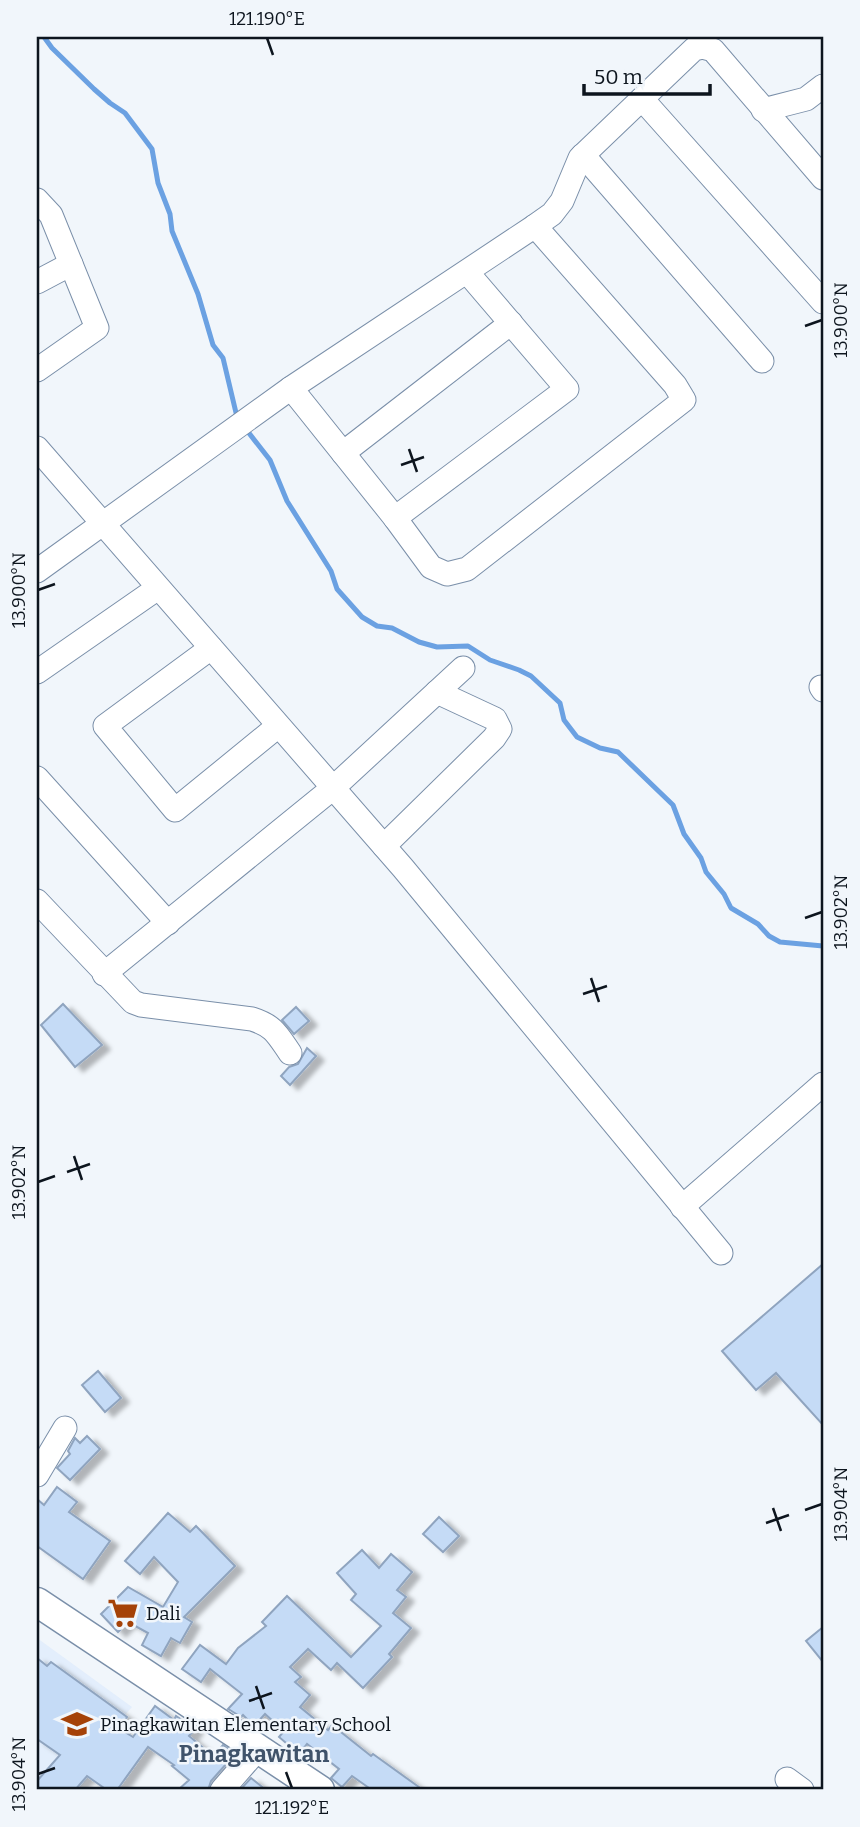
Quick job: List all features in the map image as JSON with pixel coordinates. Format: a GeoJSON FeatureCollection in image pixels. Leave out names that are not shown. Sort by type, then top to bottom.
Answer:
{"type":"FeatureCollection","features":[{"type":"Feature","properties":{"kind":"main road"},"geometry":{"type":"LineString","coordinates":[[37,1602],[320,1790]]}},
{"type":"Feature","properties":{"kind":"street"},"geometry":{"type":"LineString","coordinates":[[37,571],[291,388],[552,214],[562,201],[583,155],[694,49],[702,47],[713,51],[823,178]]}},
{"type":"Feature","properties":{"kind":"street"},"geometry":{"type":"LineString","coordinates":[[763,110],[806,99],[823,86]]}},
{"type":"Feature","properties":{"kind":"street"},"geometry":{"type":"LineString","coordinates":[[642,99],[823,302]]}},
{"type":"Feature","properties":{"kind":"street"},"geometry":{"type":"LineString","coordinates":[[583,155],[762,361]]}},
{"type":"Feature","properties":{"kind":"street"},"geometry":{"type":"LineString","coordinates":[[37,200],[51,215],[97,328],[37,370]]}},
{"type":"Feature","properties":{"kind":"street"},"geometry":{"type":"LineString","coordinates":[[291,388],[431,567],[447,574],[467,569],[684,400],[675,385],[535,226]]}},
{"type":"Feature","properties":{"kind":"street"},"geometry":{"type":"LineString","coordinates":[[37,282],[71,264]]}},
{"type":"Feature","properties":{"kind":"street"},"geometry":{"type":"LineString","coordinates":[[395,518],[567,389],[467,272]]}},
{"type":"Feature","properties":{"kind":"street"},"geometry":{"type":"LineString","coordinates":[[343,453],[511,323]]}},
{"type":"Feature","properties":{"kind":"street"},"geometry":{"type":"LineString","coordinates":[[41,461],[102,525],[384,846],[721,1254]]}},
{"type":"Feature","properties":{"kind":"street"},"geometry":{"type":"LineString","coordinates":[[37,672],[158,588]]}},
{"type":"Feature","properties":{"kind":"street"},"geometry":{"type":"LineString","coordinates":[[211,648],[104,726],[175,810],[278,726]]}},
{"type":"Feature","properties":{"kind":"street"},"geometry":{"type":"LineString","coordinates":[[104,974],[333,788],[463,668]]}},
{"type":"Feature","properties":{"kind":"street"},"geometry":{"type":"LineString","coordinates":[[384,846],[500,729],[495,719],[437,692]]}},
{"type":"Feature","properties":{"kind":"street"},"geometry":{"type":"LineString","coordinates":[[37,778],[168,923]]}},
{"type":"Feature","properties":{"kind":"street"},"geometry":{"type":"LineString","coordinates":[[37,901],[133,1002],[266,1023],[273,1028],[290,1053]]}},
{"type":"Feature","properties":{"kind":"street"},"geometry":{"type":"LineString","coordinates":[[682,1207],[823,1084]]}},
{"type":"Feature","properties":{"kind":"street"},"geometry":{"type":"LineString","coordinates":[[37,1475],[65,1428]]}},
{"type":"Feature","properties":{"kind":"street"},"geometry":{"type":"LineString","coordinates":[[222,1790],[257,1749]]}},
{"type":"Feature","properties":{"kind":"shaded area","name":"Pinagkawitan Elementary School"},"geometry":{"type":"Polygon","coordinates":[[[37,1638],[132,1707],[103,1740],[114,1750],[78,1790],[37,1790],[37,1638]]]}},
{"type":"Feature","properties":{"kind":"building"},"geometry":{"type":"Polygon","coordinates":[[[63,1004],[102,1045],[75,1067],[41,1025],[63,1004]]]}},
{"type":"Feature","properties":{"kind":"building"},"geometry":{"type":"Polygon","coordinates":[[[296,1007],[309,1021],[294,1034],[282,1020],[296,1007]]]}},
{"type":"Feature","properties":{"kind":"building"},"geometry":{"type":"Polygon","coordinates":[[[307,1048],[316,1056],[290,1085],[281,1076],[289,1067],[298,1064],[307,1048]]]}},
{"type":"Feature","properties":{"kind":"building"},"geometry":{"type":"Polygon","coordinates":[[[823,1264],[823,1425],[776,1373],[756,1390],[722,1351],[823,1264]]]}},
{"type":"Feature","properties":{"kind":"building"},"geometry":{"type":"Polygon","coordinates":[[[98,1371],[121,1398],[105,1412],[82,1385],[98,1371]]]}},
{"type":"Feature","properties":{"kind":"building"},"geometry":{"type":"Polygon","coordinates":[[[87,1436],[100,1449],[70,1480],[57,1468],[70,1454],[68,1451],[75,1438],[80,1443],[87,1436]]]}},
{"type":"Feature","properties":{"kind":"building"},"geometry":{"type":"Polygon","coordinates":[[[57,1487],[77,1502],[69,1512],[110,1541],[83,1579],[37,1546],[37,1499],[44,1505],[57,1487]]]}},
{"type":"Feature","properties":{"kind":"building"},"geometry":{"type":"Polygon","coordinates":[[[168,1513],[190,1532],[196,1526],[235,1566],[184,1617],[192,1622],[180,1643],[171,1638],[161,1656],[142,1645],[148,1633],[128,1622],[118,1632],[101,1614],[128,1587],[163,1607],[178,1582],[154,1557],[140,1574],[125,1561],[168,1513]]]}},
{"type":"Feature","properties":{"kind":"building"},"geometry":{"type":"Polygon","coordinates":[[[439,1517],[459,1536],[443,1552],[423,1534],[439,1517]]]}},
{"type":"Feature","properties":{"kind":"building"},"geometry":{"type":"Polygon","coordinates":[[[362,1550],[379,1568],[391,1554],[412,1572],[397,1590],[406,1597],[393,1613],[411,1628],[389,1654],[392,1657],[363,1688],[337,1663],[331,1670],[308,1649],[290,1667],[301,1677],[295,1682],[310,1695],[300,1707],[328,1730],[332,1725],[371,1756],[373,1754],[423,1790],[372,1790],[352,1776],[342,1787],[331,1778],[339,1769],[307,1744],[299,1754],[279,1737],[284,1731],[265,1714],[254,1726],[243,1715],[241,1717],[228,1709],[242,1694],[210,1669],[201,1682],[182,1669],[200,1645],[226,1664],[238,1648],[266,1626],[262,1622],[287,1596],[351,1657],[381,1626],[351,1600],[356,1594],[337,1573],[362,1550]]]}},
{"type":"Feature","properties":{"kind":"building"},"geometry":{"type":"Polygon","coordinates":[[[823,1627],[823,1662],[806,1641],[823,1627]]]}},
{"type":"Feature","properties":{"kind":"building"},"geometry":{"type":"Polygon","coordinates":[[[37,1658],[47,1666],[51,1662],[127,1717],[120,1729],[133,1737],[155,1706],[174,1720],[176,1716],[195,1729],[189,1736],[213,1756],[223,1745],[235,1754],[211,1781],[208,1790],[178,1790],[189,1780],[172,1766],[174,1765],[148,1747],[117,1790],[107,1790],[87,1776],[75,1790],[37,1790],[37,1781],[60,1755],[37,1739],[37,1658]]]}},
{"type":"Feature","properties":{"kind":"building"},"geometry":{"type":"Polygon","coordinates":[[[251,1778],[266,1790],[240,1790],[251,1778]]]}},
{"type":"Feature","properties":{"kind":"waterway"},"geometry":{"type":"LineString","coordinates":[[44,37],[94,89],[125,113],[152,149],[158,183],[170,214],[172,231],[198,294],[213,345],[223,358],[237,417]]}},
{"type":"Feature","properties":{"kind":"waterway"},"geometry":{"type":"LineString","coordinates":[[245,428],[270,460],[287,501],[331,571],[337,589],[362,617],[377,626],[392,628],[419,642],[437,647],[468,646],[490,660],[531,676],[560,703],[564,720],[577,737],[600,748],[618,752],[673,805],[684,834],[731,908],[758,924],[769,936],[780,942],[823,946]]}},
{"type":"Feature","properties":{"kind":"place","name":"Dali"},"geometry":{"type":"Point","coordinates":[123,1613]}},
{"type":"Feature","properties":{"kind":"place","name":"Pinagkawitan Elementary School"},"geometry":{"type":"Point","coordinates":[77,1724]}},
{"type":"Feature","properties":{"kind":"district","name":"Pinagkawitan"},"geometry":{"type":"Point","coordinates":[254,1754]}}]}
